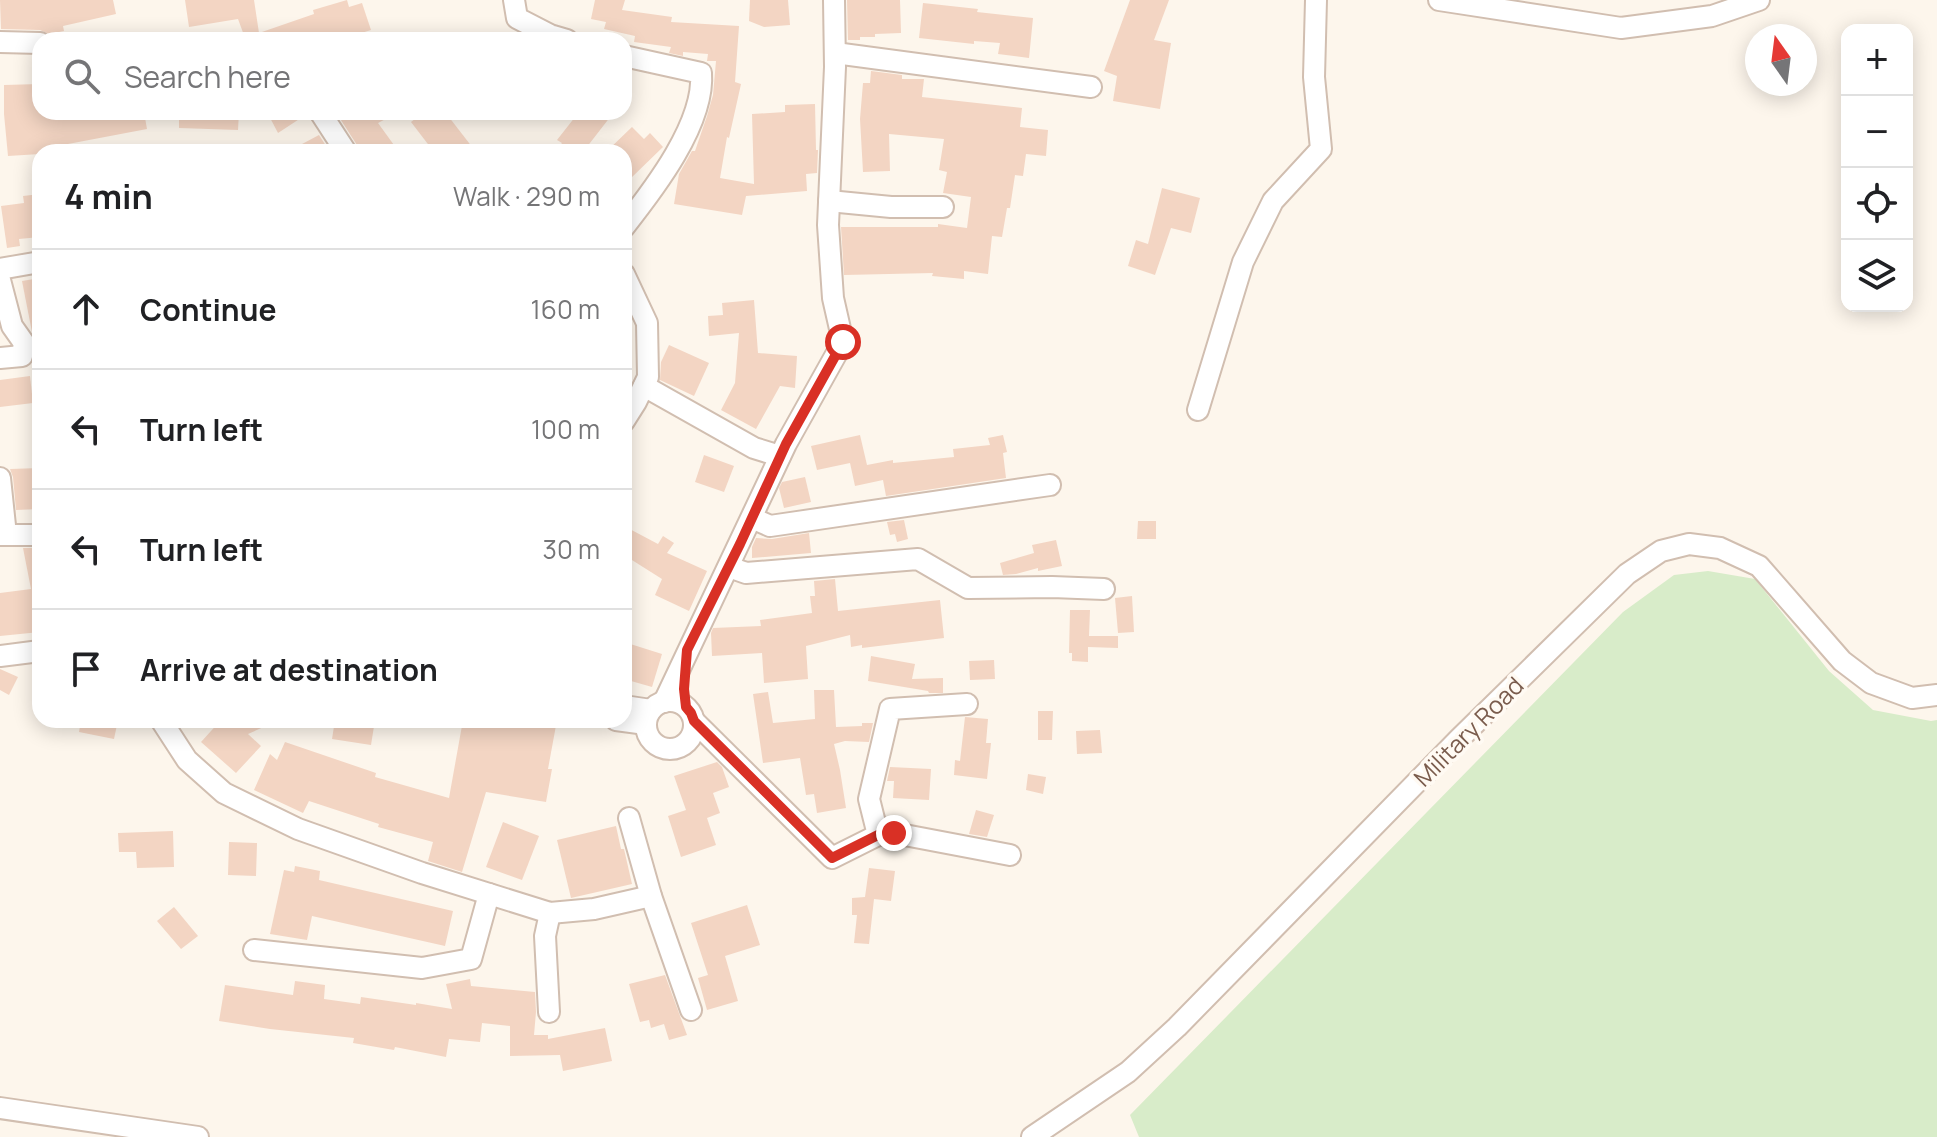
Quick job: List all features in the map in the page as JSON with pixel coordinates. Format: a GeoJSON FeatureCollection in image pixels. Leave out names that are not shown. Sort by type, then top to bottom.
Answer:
{"type":"FeatureCollection","features":[{"type":"Feature","properties":{"kind":"street"},"geometry":{"type":"LineString","coordinates":[[514,0],[517,18],[544,32]]}},
{"type":"Feature","properties":{"kind":"street"},"geometry":{"type":"LineString","coordinates":[[687,650],[684,689],[694,729],[691,737],[679,747],[671,749],[655,744],[650,738],[654,712],[729,567],[780,456],[843,342],[833,298],[828,225],[835,53],[834,0]]}},
{"type":"Feature","properties":{"kind":"street"},"geometry":{"type":"LineString","coordinates":[[1198,410],[1243,262],[1273,201],[1321,149],[1314,77],[1316,0]]}},
{"type":"Feature","properties":{"kind":"street"},"geometry":{"type":"LineString","coordinates":[[1439,0],[1621,28],[1712,16],[1759,0]]}},
{"type":"Feature","properties":{"kind":"street"},"geometry":{"type":"LineString","coordinates":[[0,42],[32,43]]}},
{"type":"Feature","properties":{"kind":"street"},"geometry":{"type":"LineString","coordinates":[[835,53],[1091,87]]}},
{"type":"Feature","properties":{"kind":"street"},"geometry":{"type":"LineString","coordinates":[[632,58],[701,73],[703,89],[686,135],[632,217]]}},
{"type":"Feature","properties":{"kind":"street"},"geometry":{"type":"LineString","coordinates":[[325,120],[341,144]]}},
{"type":"Feature","properties":{"kind":"street"},"geometry":{"type":"LineString","coordinates":[[829,201],[891,207],[943,207]]}},
{"type":"Feature","properties":{"kind":"street"},"geometry":{"type":"LineString","coordinates":[[0,269],[32,263]]}},
{"type":"Feature","properties":{"kind":"street"},"geometry":{"type":"LineString","coordinates":[[0,280],[12,326],[24,343],[22,356],[0,358]]}},
{"type":"Feature","properties":{"kind":"street"},"geometry":{"type":"LineString","coordinates":[[632,291],[647,323],[648,377],[632,408]]}},
{"type":"Feature","properties":{"kind":"street"},"geometry":{"type":"LineString","coordinates":[[644,386],[754,448],[780,456]]}},
{"type":"Feature","properties":{"kind":"street"},"geometry":{"type":"LineString","coordinates":[[0,478],[3,535],[32,535]]}},
{"type":"Feature","properties":{"kind":"street"},"geometry":{"type":"LineString","coordinates":[[752,518],[770,526],[1050,485]]}},
{"type":"Feature","properties":{"kind":"street","name":"Military Road"},"geometry":{"type":"LineString","coordinates":[[1032,1137],[1128,1072],[1177,1027],[1481,717],[1627,574],[1661,551],[1689,544],[1720,548],[1759,566],[1842,661],[1871,683],[1912,698],[1937,695]]}},
{"type":"Feature","properties":{"kind":"street"},"geometry":{"type":"LineString","coordinates":[[729,567],[746,573],[918,559],[968,588],[1104,589]]}},
{"type":"Feature","properties":{"kind":"street"},"geometry":{"type":"LineString","coordinates":[[0,656],[32,652]]}},
{"type":"Feature","properties":{"kind":"street"},"geometry":{"type":"LineString","coordinates":[[632,717],[679,703],[832,858],[878,835],[894,833],[1010,855]]}},
{"type":"Feature","properties":{"kind":"street"},"geometry":{"type":"LineString","coordinates":[[878,835],[869,799],[890,709],[967,704]]}},
{"type":"Feature","properties":{"kind":"street"},"geometry":{"type":"LineString","coordinates":[[632,708],[654,712]]}},
{"type":"Feature","properties":{"kind":"street"},"geometry":{"type":"LineString","coordinates":[[166,728],[187,760],[224,793],[298,829],[422,873],[550,913],[594,909],[651,896]]}},
{"type":"Feature","properties":{"kind":"street"},"geometry":{"type":"LineString","coordinates":[[629,818],[651,896],[691,1010]]}},
{"type":"Feature","properties":{"kind":"street"},"geometry":{"type":"LineString","coordinates":[[254,950],[422,968],[471,959],[489,894]]}},
{"type":"Feature","properties":{"kind":"street"},"geometry":{"type":"LineString","coordinates":[[549,1012],[545,936],[550,913]]}},
{"type":"Feature","properties":{"kind":"street"},"geometry":{"type":"LineString","coordinates":[[0,1108],[198,1137]]}},
{"type":"Feature","properties":{"kind":"green space"},"geometry":{"type":"Polygon","coordinates":[[[1708,571],[1755,579],[1829,671],[1873,710],[1937,720],[1937,1137],[1139,1137],[1130,1115],[1623,612],[1674,575],[1708,571]]]}},
{"type":"Feature","properties":{"kind":"building"},"geometry":{"type":"Polygon","coordinates":[[[0,0],[113,0],[116,14],[63,26],[64,31],[59,32],[1,29],[0,0]]]}},
{"type":"Feature","properties":{"kind":"building"},"geometry":{"type":"Polygon","coordinates":[[[185,0],[254,0],[259,32],[243,32],[238,19],[189,27],[185,0]]]}},
{"type":"Feature","properties":{"kind":"building"},"geometry":{"type":"Polygon","coordinates":[[[347,0],[349,7],[362,3],[371,30],[262,32],[314,14],[313,10],[347,0]]]}},
{"type":"Feature","properties":{"kind":"building"},"geometry":{"type":"Polygon","coordinates":[[[595,0],[625,0],[622,10],[672,17],[671,22],[739,26],[735,82],[741,84],[720,178],[754,184],[752,114],[785,112],[785,105],[815,104],[817,173],[806,174],[807,191],[746,196],[742,215],[674,204],[679,174],[692,151],[695,151],[707,116],[713,95],[716,61],[707,61],[708,54],[683,52],[683,56],[669,53],[671,47],[634,42],[632,32],[604,29],[606,22],[591,19],[595,0]]]}},
{"type":"Feature","properties":{"kind":"building"},"geometry":{"type":"Polygon","coordinates":[[[750,0],[788,0],[790,25],[764,27],[749,21],[750,0]]]}},
{"type":"Feature","properties":{"kind":"building"},"geometry":{"type":"Polygon","coordinates":[[[847,0],[900,0],[901,33],[875,34],[875,37],[848,40],[847,0]]]}},
{"type":"Feature","properties":{"kind":"building"},"geometry":{"type":"Polygon","coordinates":[[[1130,0],[1169,0],[1154,40],[1171,43],[1160,109],[1113,101],[1117,76],[1104,71],[1130,0]]]}},
{"type":"Feature","properties":{"kind":"building"},"geometry":{"type":"Polygon","coordinates":[[[923,3],[1033,18],[1029,58],[998,54],[1000,43],[974,41],[974,44],[919,38],[923,3]]]}},
{"type":"Feature","properties":{"kind":"building"},"geometry":{"type":"Polygon","coordinates":[[[871,71],[902,75],[902,79],[924,79],[922,97],[1022,108],[1020,127],[1048,130],[1046,156],[1026,154],[1023,176],[1015,175],[1002,237],[992,236],[988,274],[964,271],[964,279],[932,276],[933,273],[844,275],[841,227],[938,227],[938,224],[967,228],[971,197],[943,193],[947,172],[939,170],[944,139],[889,134],[890,171],[863,172],[860,119],[863,83],[870,83],[871,71]]]}},
{"type":"Feature","properties":{"kind":"building"},"geometry":{"type":"Polygon","coordinates":[[[32,84],[32,120],[145,120],[147,129],[68,144],[32,144],[32,154],[8,156],[4,85],[32,84]]]}},
{"type":"Feature","properties":{"kind":"building"},"geometry":{"type":"Polygon","coordinates":[[[179,120],[239,120],[238,130],[179,128],[179,120]]]}},
{"type":"Feature","properties":{"kind":"building"},"geometry":{"type":"Polygon","coordinates":[[[271,120],[298,120],[278,133],[271,120]]]}},
{"type":"Feature","properties":{"kind":"building"},"geometry":{"type":"Polygon","coordinates":[[[341,120],[384,120],[378,123],[393,144],[356,144],[341,120]]]}},
{"type":"Feature","properties":{"kind":"building"},"geometry":{"type":"Polygon","coordinates":[[[451,120],[470,144],[428,144],[411,122],[451,120]]]}},
{"type":"Feature","properties":{"kind":"building"},"geometry":{"type":"Polygon","coordinates":[[[573,120],[608,120],[589,144],[561,144],[557,140],[573,120]]]}},
{"type":"Feature","properties":{"kind":"building"},"geometry":{"type":"Polygon","coordinates":[[[632,127],[644,139],[650,133],[663,147],[632,177],[632,144],[614,144],[632,127]]]}},
{"type":"Feature","properties":{"kind":"building"},"geometry":{"type":"Polygon","coordinates":[[[319,135],[325,144],[302,144],[319,135]]]}},
{"type":"Feature","properties":{"kind":"building"},"geometry":{"type":"Polygon","coordinates":[[[1162,188],[1200,198],[1191,233],[1171,228],[1155,275],[1128,266],[1136,240],[1148,244],[1162,188]]]}},
{"type":"Feature","properties":{"kind":"building"},"geometry":{"type":"Polygon","coordinates":[[[32,195],[32,238],[19,239],[20,246],[7,248],[1,206],[24,203],[23,196],[32,195]]]}},
{"type":"Feature","properties":{"kind":"building"},"geometry":{"type":"Polygon","coordinates":[[[32,279],[32,332],[22,281],[32,279]]]}},
{"type":"Feature","properties":{"kind":"building"},"geometry":{"type":"Polygon","coordinates":[[[754,300],[758,353],[797,356],[795,388],[780,386],[756,429],[721,410],[735,383],[739,333],[709,336],[708,316],[723,315],[722,303],[754,300]]]}},
{"type":"Feature","properties":{"kind":"building"},"geometry":{"type":"Polygon","coordinates":[[[669,345],[709,363],[694,396],[660,380],[661,362],[669,345]]]}},
{"type":"Feature","properties":{"kind":"building"},"geometry":{"type":"Polygon","coordinates":[[[30,376],[32,403],[0,407],[0,380],[30,376]]]}},
{"type":"Feature","properties":{"kind":"building"},"geometry":{"type":"Polygon","coordinates":[[[860,435],[867,465],[893,460],[893,463],[954,457],[953,449],[990,445],[988,438],[1003,435],[1007,452],[1003,453],[1006,478],[886,496],[883,480],[855,486],[850,463],[817,470],[811,446],[860,435]]]}},
{"type":"Feature","properties":{"kind":"building"},"geometry":{"type":"Polygon","coordinates":[[[704,455],[734,466],[724,492],[695,482],[704,455]]]}},
{"type":"Feature","properties":{"kind":"building"},"geometry":{"type":"Polygon","coordinates":[[[32,468],[32,509],[16,510],[10,469],[32,468]]]}},
{"type":"Feature","properties":{"kind":"building"},"geometry":{"type":"Polygon","coordinates":[[[805,477],[811,502],[784,508],[779,488],[782,482],[805,477]]]}},
{"type":"Feature","properties":{"kind":"building"},"geometry":{"type":"Polygon","coordinates":[[[904,520],[908,539],[897,542],[895,534],[890,535],[887,522],[904,520]]]}},
{"type":"Feature","properties":{"kind":"building"},"geometry":{"type":"Polygon","coordinates":[[[1138,521],[1156,521],[1156,539],[1137,539],[1138,521]]]}},
{"type":"Feature","properties":{"kind":"building"},"geometry":{"type":"Polygon","coordinates":[[[632,530],[658,544],[663,536],[674,543],[667,553],[707,571],[689,611],[655,595],[662,579],[632,560],[632,530]]]}},
{"type":"Feature","properties":{"kind":"building"},"geometry":{"type":"Polygon","coordinates":[[[809,533],[811,553],[752,558],[756,538],[772,539],[809,533]]]}},
{"type":"Feature","properties":{"kind":"building"},"geometry":{"type":"Polygon","coordinates":[[[1056,540],[1062,566],[1003,575],[1000,563],[1034,553],[1032,545],[1056,540]]]}},
{"type":"Feature","properties":{"kind":"building"},"geometry":{"type":"Polygon","coordinates":[[[23,548],[32,548],[32,633],[0,636],[0,593],[31,589],[23,548]]]}},
{"type":"Feature","properties":{"kind":"building"},"geometry":{"type":"Polygon","coordinates":[[[835,579],[838,611],[940,600],[944,638],[862,648],[862,645],[851,647],[850,635],[806,646],[808,679],[764,683],[762,653],[712,656],[713,628],[761,626],[760,620],[812,613],[810,596],[815,596],[814,581],[835,579]]]}},
{"type":"Feature","properties":{"kind":"building"},"geometry":{"type":"Polygon","coordinates":[[[1132,596],[1134,632],[1118,633],[1115,598],[1132,596]]]}},
{"type":"Feature","properties":{"kind":"building"},"geometry":{"type":"Polygon","coordinates":[[[1070,610],[1090,610],[1089,636],[1118,636],[1118,648],[1088,647],[1088,662],[1072,661],[1072,653],[1069,653],[1070,610]]]}},
{"type":"Feature","properties":{"kind":"building"},"geometry":{"type":"Polygon","coordinates":[[[632,645],[662,654],[652,687],[632,681],[632,645]]]}},
{"type":"Feature","properties":{"kind":"building"},"geometry":{"type":"Polygon","coordinates":[[[871,656],[915,664],[912,679],[943,678],[943,693],[868,681],[871,656]]]}},
{"type":"Feature","properties":{"kind":"building"},"geometry":{"type":"Polygon","coordinates":[[[994,660],[995,679],[970,680],[969,661],[994,660]]]}},
{"type":"Feature","properties":{"kind":"building"},"geometry":{"type":"Polygon","coordinates":[[[0,669],[18,677],[9,695],[0,690],[0,669]]]}},
{"type":"Feature","properties":{"kind":"building"},"geometry":{"type":"Polygon","coordinates":[[[814,690],[834,690],[836,727],[873,723],[869,742],[834,744],[846,808],[817,813],[814,794],[806,795],[800,758],[763,763],[753,694],[768,692],[773,723],[815,719],[814,690]]]}},
{"type":"Feature","properties":{"kind":"building"},"geometry":{"type":"Polygon","coordinates":[[[1038,711],[1053,711],[1052,740],[1038,740],[1038,711]]]}},
{"type":"Feature","properties":{"kind":"building"},"geometry":{"type":"Polygon","coordinates":[[[965,717],[988,719],[986,743],[991,743],[987,779],[954,775],[955,760],[960,761],[965,717]]]}},
{"type":"Feature","properties":{"kind":"building"},"geometry":{"type":"Polygon","coordinates":[[[80,728],[116,728],[114,739],[79,732],[80,728]]]}},
{"type":"Feature","properties":{"kind":"building"},"geometry":{"type":"Polygon","coordinates":[[[214,728],[261,728],[248,734],[261,746],[236,773],[201,742],[214,728]]]}},
{"type":"Feature","properties":{"kind":"building"},"geometry":{"type":"Polygon","coordinates":[[[334,728],[374,728],[371,745],[332,739],[334,728]]]}},
{"type":"Feature","properties":{"kind":"building"},"geometry":{"type":"Polygon","coordinates":[[[462,728],[556,728],[546,802],[486,792],[462,872],[428,861],[433,842],[378,827],[379,824],[309,801],[303,813],[254,790],[270,754],[277,760],[285,742],[376,773],[375,777],[449,798],[462,728]]]}},
{"type":"Feature","properties":{"kind":"building"},"geometry":{"type":"Polygon","coordinates":[[[1100,730],[1102,753],[1077,754],[1076,731],[1100,730]]]}},
{"type":"Feature","properties":{"kind":"building"},"geometry":{"type":"Polygon","coordinates":[[[717,762],[729,787],[713,793],[720,813],[707,818],[716,845],[681,857],[668,816],[686,810],[674,776],[717,762]]]}},
{"type":"Feature","properties":{"kind":"building"},"geometry":{"type":"Polygon","coordinates":[[[890,767],[931,769],[929,800],[893,798],[894,781],[887,781],[890,767]]]}},
{"type":"Feature","properties":{"kind":"building"},"geometry":{"type":"Polygon","coordinates":[[[1028,774],[1046,777],[1043,794],[1026,790],[1028,774]]]}},
{"type":"Feature","properties":{"kind":"building"},"geometry":{"type":"Polygon","coordinates":[[[976,810],[994,815],[987,837],[969,834],[976,810]]]}},
{"type":"Feature","properties":{"kind":"building"},"geometry":{"type":"Polygon","coordinates":[[[503,822],[539,836],[522,880],[486,867],[503,822]]]}},
{"type":"Feature","properties":{"kind":"building"},"geometry":{"type":"Polygon","coordinates":[[[616,826],[632,884],[571,898],[557,840],[616,826]]]}},
{"type":"Feature","properties":{"kind":"building"},"geometry":{"type":"Polygon","coordinates":[[[173,831],[174,867],[137,868],[136,852],[119,852],[118,833],[173,831]]]}},
{"type":"Feature","properties":{"kind":"building"},"geometry":{"type":"Polygon","coordinates":[[[229,842],[257,843],[256,876],[228,875],[229,842]]]}},
{"type":"Feature","properties":{"kind":"building"},"geometry":{"type":"Polygon","coordinates":[[[295,866],[320,871],[319,880],[453,911],[445,946],[312,916],[307,940],[270,934],[284,870],[294,872],[295,866]]]}},
{"type":"Feature","properties":{"kind":"building"},"geometry":{"type":"Polygon","coordinates":[[[869,868],[895,871],[891,901],[874,899],[869,944],[854,943],[857,915],[852,915],[852,898],[865,897],[869,868]]]}},
{"type":"Feature","properties":{"kind":"building"},"geometry":{"type":"Polygon","coordinates":[[[747,905],[760,945],[725,956],[738,1001],[707,1010],[698,978],[708,975],[691,923],[747,905]]]}},
{"type":"Feature","properties":{"kind":"building"},"geometry":{"type":"Polygon","coordinates":[[[174,907],[198,936],[181,949],[157,921],[174,907]]]}},
{"type":"Feature","properties":{"kind":"building"},"geometry":{"type":"Polygon","coordinates":[[[665,975],[687,1035],[669,1040],[664,1024],[651,1028],[649,1020],[640,1022],[629,984],[665,975]]]}},
{"type":"Feature","properties":{"kind":"building"},"geometry":{"type":"Polygon","coordinates":[[[470,979],[471,986],[535,992],[534,1035],[548,1035],[548,1039],[605,1028],[612,1061],[563,1071],[560,1055],[510,1056],[510,1026],[482,1023],[480,1042],[449,1039],[446,1057],[353,1043],[354,1038],[219,1021],[225,985],[293,995],[295,981],[325,985],[324,999],[360,1004],[361,997],[452,1009],[446,984],[470,979]]]}},
{"type":"Feature","properties":{"kind":"route"},"geometry":{"type":"LineString","coordinates":[[843,342],[786,444],[687,650],[684,689],[686,707],[694,721],[832,858],[878,835],[894,833]]}}]}
